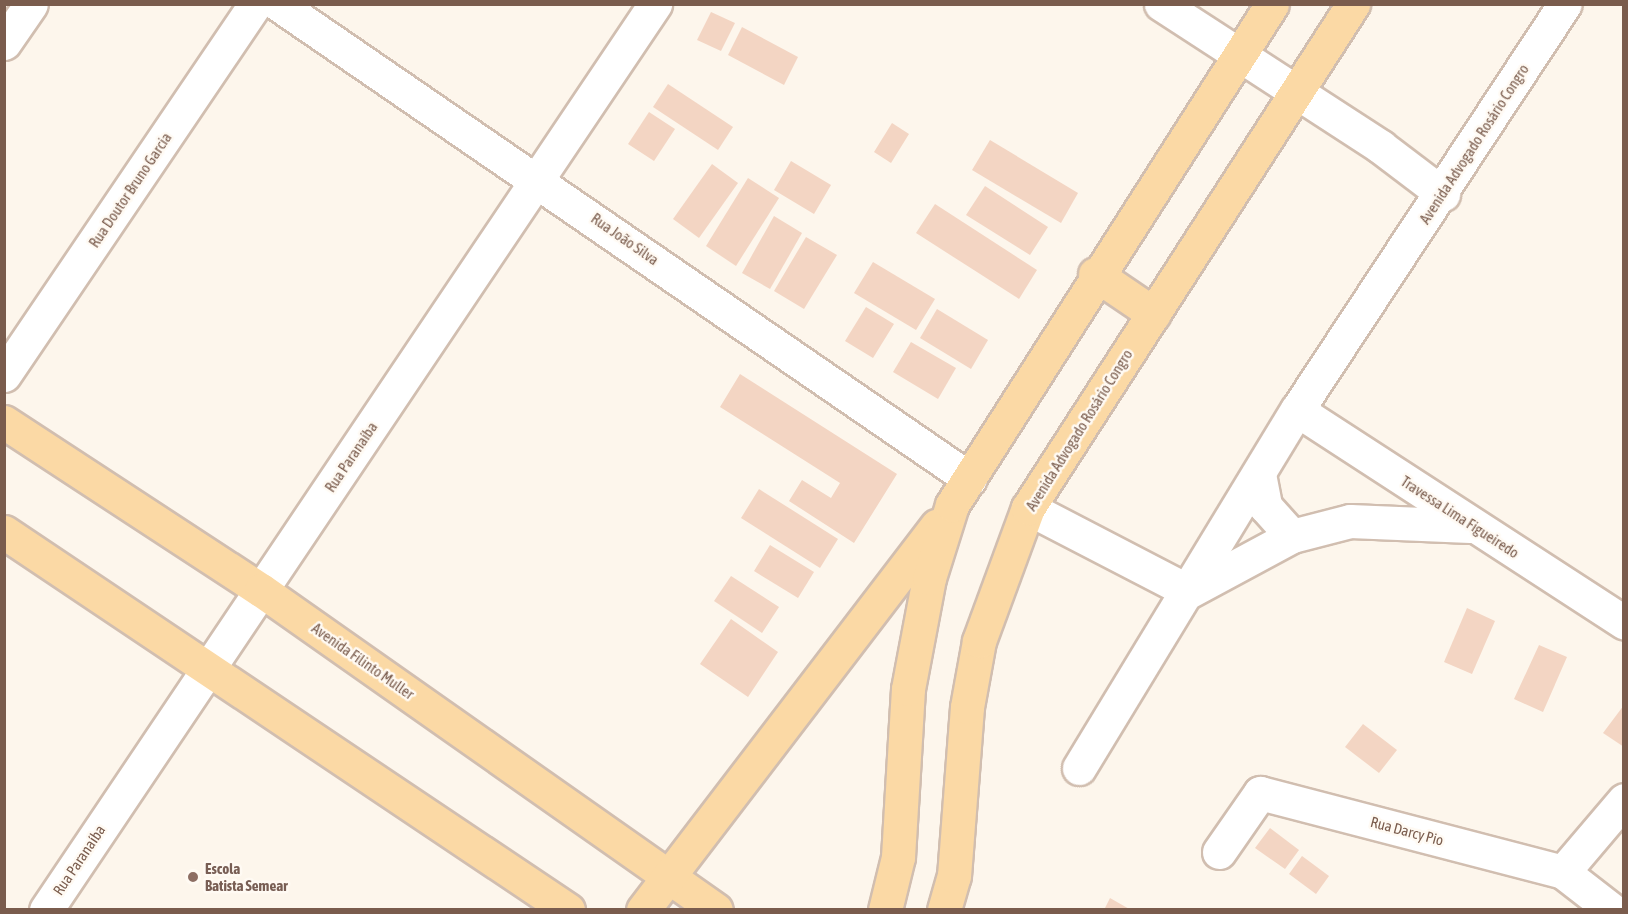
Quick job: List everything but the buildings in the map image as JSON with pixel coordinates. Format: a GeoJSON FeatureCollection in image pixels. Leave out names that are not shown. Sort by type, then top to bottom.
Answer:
{"type":"FeatureCollection","features":[{"type":"Feature","properties":{"kind":"main road"},"geometry":{"type":"LineString","coordinates":[[643,909],[961,492],[1095,274],[1272,4]]}},
{"type":"Feature","properties":{"kind":"main road","name":"Avenida Advogado Rosário Congro"},"geometry":{"type":"LineString","coordinates":[[944,909],[954,876],[967,707],[979,641],[1028,508],[1353,4]]}},
{"type":"Feature","properties":{"kind":"main road"},"geometry":{"type":"LineString","coordinates":[[1095,274],[1154,314]]}},
{"type":"Feature","properties":{"kind":"main road","name":"Avenida Filinto Muller"},"geometry":{"type":"LineString","coordinates":[[4,422],[261,590],[716,909]]}},
{"type":"Feature","properties":{"kind":"main road"},"geometry":{"type":"LineString","coordinates":[[885,909],[898,857],[908,689],[929,578],[961,492]]}},
{"type":"Feature","properties":{"kind":"main road"},"geometry":{"type":"LineString","coordinates":[[4,532],[568,909]]}},
{"type":"Feature","properties":{"kind":"street"},"geometry":{"type":"LineString","coordinates":[[4,43],[31,4]]}},
{"type":"Feature","properties":{"kind":"street","name":"Rua Doutor Bruno Garcia"},"geometry":{"type":"LineString","coordinates":[[4,375],[255,4]]}},
{"type":"Feature","properties":{"kind":"street","name":"Rua João Silva"},"geometry":{"type":"LineString","coordinates":[[278,4],[538,178],[961,492]]}},
{"type":"Feature","properties":{"kind":"street","name":"Rua Paranaíba"},"geometry":{"type":"LineString","coordinates":[[46,909],[655,4]]}},
{"type":"Feature","properties":{"kind":"street"},"geometry":{"type":"LineString","coordinates":[[1161,4],[1295,95],[1381,147],[1443,194]]}},
{"type":"Feature","properties":{"kind":"street","name":"Avenida Advogado Rosário Congro"},"geometry":{"type":"LineString","coordinates":[[1079,768],[1297,410],[1443,194],[1564,6]]}},
{"type":"Feature","properties":{"kind":"street","name":"Travessa Lima Figueiredo"},"geometry":{"type":"LineString","coordinates":[[1297,410],[1472,526],[1623,622]]}},
{"type":"Feature","properties":{"kind":"street"},"geometry":{"type":"LineString","coordinates":[[1259,474],[1265,506],[1292,536]]}},
{"type":"Feature","properties":{"kind":"street"},"geometry":{"type":"LineString","coordinates":[[1028,508],[1188,591],[1292,536],[1350,520],[1472,526]]}},
{"type":"Feature","properties":{"kind":"street","name":"Rua Darcy Pio"},"geometry":{"type":"LineString","coordinates":[[1219,852],[1260,793],[1563,872],[1612,909]]}},
{"type":"Feature","properties":{"kind":"street"},"geometry":{"type":"LineString","coordinates":[[1563,872],[1623,800]]}},
{"type":"Feature","properties":{"kind":"place","name":"Escola Batista Semear"},"geometry":{"type":"Point","coordinates":[193,877]}}]}
